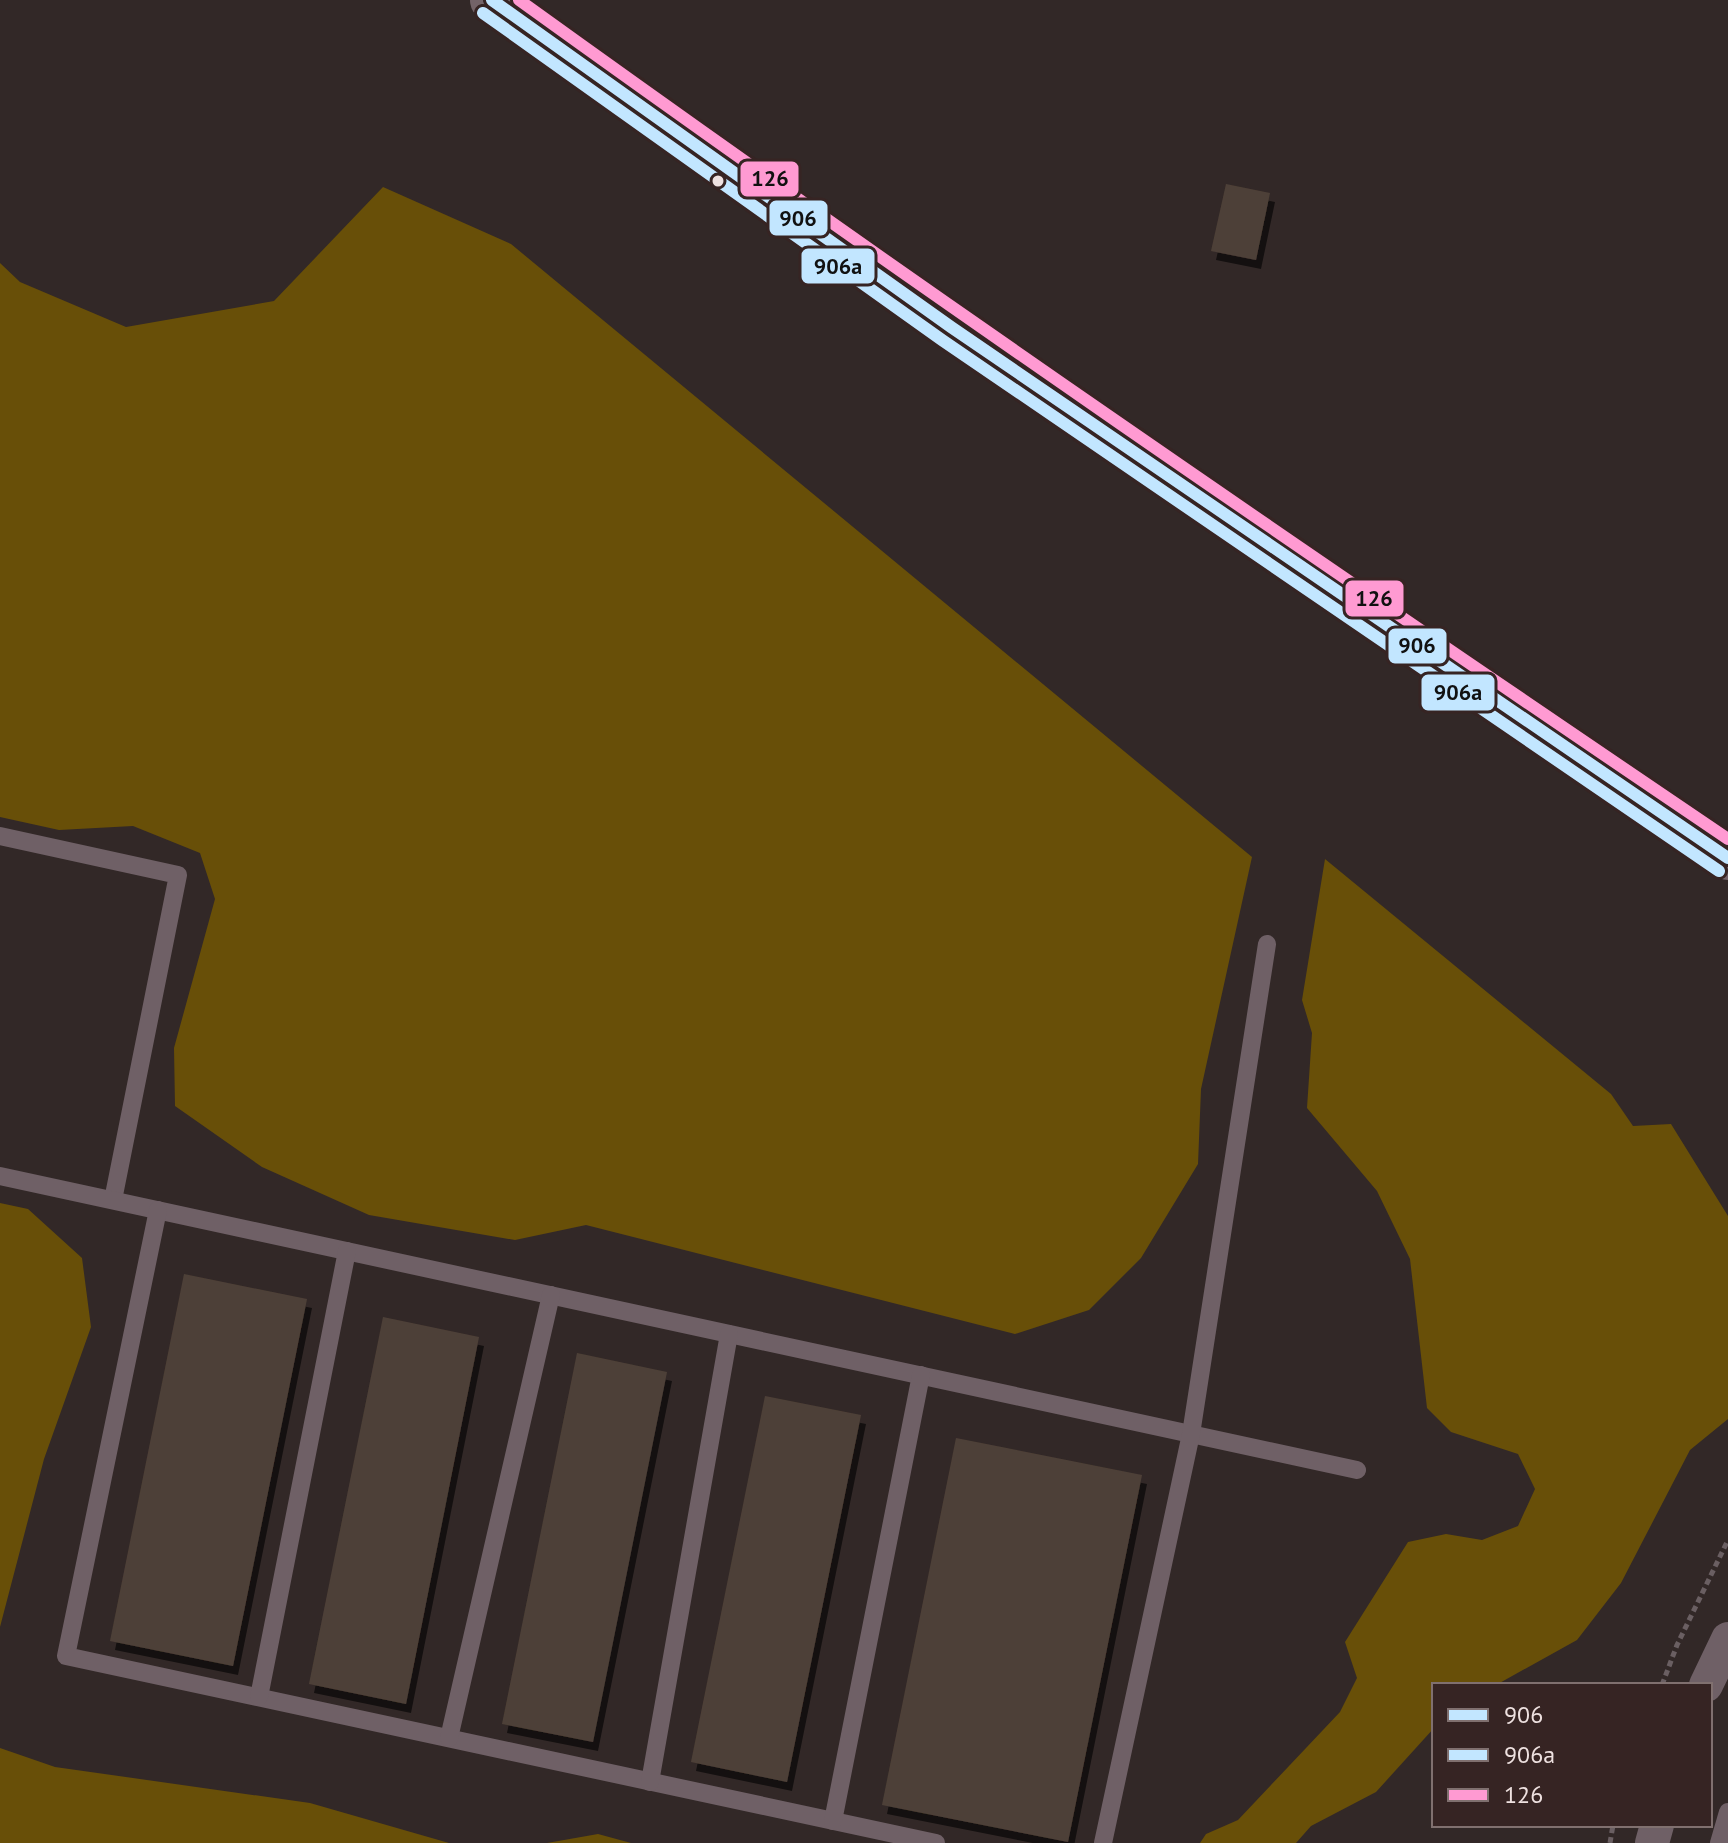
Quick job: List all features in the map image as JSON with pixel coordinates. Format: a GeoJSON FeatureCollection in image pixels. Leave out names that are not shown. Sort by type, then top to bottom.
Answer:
{"type":"FeatureCollection","features":[{"type":"Feature","properties":{"kind":"street"},"geometry":{"type":"LineString","coordinates":[[492,0],[773,203],[1351,603],[1728,858]]}},
{"type":"Feature","properties":{"kind":"street"},"geometry":{"type":"LineString","coordinates":[[1707,1683],[1728,1639]]}},
{"type":"Feature","properties":{"kind":"lane"},"geometry":{"type":"LineString","coordinates":[[0,836],[178,875],[113,1200]]}},
{"type":"Feature","properties":{"kind":"lane"},"geometry":{"type":"LineString","coordinates":[[1103,1843],[1191,1434],[1267,944]]}},
{"type":"Feature","properties":{"kind":"lane"},"geometry":{"type":"LineString","coordinates":[[0,1176],[1357,1470]]}},
{"type":"Feature","properties":{"kind":"lane"},"geometry":{"type":"LineString","coordinates":[[158,1210],[66,1656],[936,1843]]}},
{"type":"Feature","properties":{"kind":"lane"},"geometry":{"type":"LineString","coordinates":[[259,1697],[347,1251]]}},
{"type":"Feature","properties":{"kind":"lane"},"geometry":{"type":"LineString","coordinates":[[449,1738],[551,1295]]}},
{"type":"Feature","properties":{"kind":"lane"},"geometry":{"type":"LineString","coordinates":[[650,1782],[729,1334]]}},
{"type":"Feature","properties":{"kind":"lane"},"geometry":{"type":"LineString","coordinates":[[833,1821],[921,1375]]}},
{"type":"Feature","properties":{"kind":"lane"},"geometry":{"type":"LineString","coordinates":[[1719,1843],[1728,1812]]}},
{"type":"Feature","properties":{"kind":"path"},"geometry":{"type":"LineString","coordinates":[[1663,1683],[1677,1645],[1728,1540]]}},
{"type":"Feature","properties":{"kind":"shaded area"},"geometry":{"type":"Polygon","coordinates":[[[383,187],[511,244],[1252,857],[1201,1089],[1198,1164],[1141,1258],[1089,1310],[1015,1334],[586,1225],[515,1240],[369,1215],[262,1167],[175,1106],[174,1048],[215,899],[200,853],[133,826],[59,830],[0,817],[0,263],[20,282],[126,327],[274,301],[383,187]]]}},
{"type":"Feature","properties":{"kind":"shaded area"},"geometry":{"type":"Polygon","coordinates":[[[1325,859],[1611,1094],[1633,1126],[1671,1124],[1728,1216],[1728,1419],[1690,1450],[1621,1583],[1577,1640],[1500,1683],[1432,1683],[1432,1730],[1376,1792],[1311,1826],[1296,1843],[1200,1843],[1206,1834],[1238,1820],[1340,1712],[1357,1678],[1345,1642],[1408,1542],[1446,1534],[1482,1540],[1518,1526],[1535,1489],[1518,1454],[1451,1432],[1427,1408],[1410,1259],[1377,1191],[1307,1108],[1312,1033],[1302,1000],[1325,859]]]}},
{"type":"Feature","properties":{"kind":"shaded area"},"geometry":{"type":"Polygon","coordinates":[[[0,1203],[28,1209],[82,1258],[91,1327],[44,1459],[0,1627],[0,1203]]]}},
{"type":"Feature","properties":{"kind":"shaded area"},"geometry":{"type":"Polygon","coordinates":[[[0,1748],[55,1767],[310,1803],[449,1843],[0,1843],[0,1748]]]}},
{"type":"Feature","properties":{"kind":"shaded area"},"geometry":{"type":"Polygon","coordinates":[[[598,1834],[631,1843],[547,1843],[598,1834]]]}},
{"type":"Feature","properties":{"kind":"building"},"geometry":{"type":"Polygon","coordinates":[[[1226,184],[1270,193],[1256,260],[1211,251],[1226,184]]]}},
{"type":"Feature","properties":{"kind":"building"},"geometry":{"type":"Polygon","coordinates":[[[184,1274],[307,1299],[233,1666],[110,1641],[184,1274]]]}},
{"type":"Feature","properties":{"kind":"building"},"geometry":{"type":"Polygon","coordinates":[[[383,1317],[479,1337],[406,1704],[309,1684],[383,1317]]]}},
{"type":"Feature","properties":{"kind":"building"},"geometry":{"type":"Polygon","coordinates":[[[577,1353],[667,1372],[593,1742],[502,1724],[577,1353]]]}},
{"type":"Feature","properties":{"kind":"building"},"geometry":{"type":"Polygon","coordinates":[[[765,1396],[861,1415],[787,1782],[691,1762],[765,1396]]]}},
{"type":"Feature","properties":{"kind":"building"},"geometry":{"type":"Polygon","coordinates":[[[956,1438],[1142,1475],[1068,1842],[882,1805],[956,1438]]]}},
{"type":"Feature","properties":{"kind":"transit line","name":"906"},"geometry":{"type":"LineString","coordinates":[[492,0],[951,327],[1728,858]]}},
{"type":"Feature","properties":{"kind":"transit line","name":"126"},"geometry":{"type":"LineString","coordinates":[[519,0],[1120,424],[1728,839]]}},
{"type":"Feature","properties":{"kind":"transit line","name":"906а"},"geometry":{"type":"LineString","coordinates":[[483,13],[942,340],[1719,871]]}}]}
